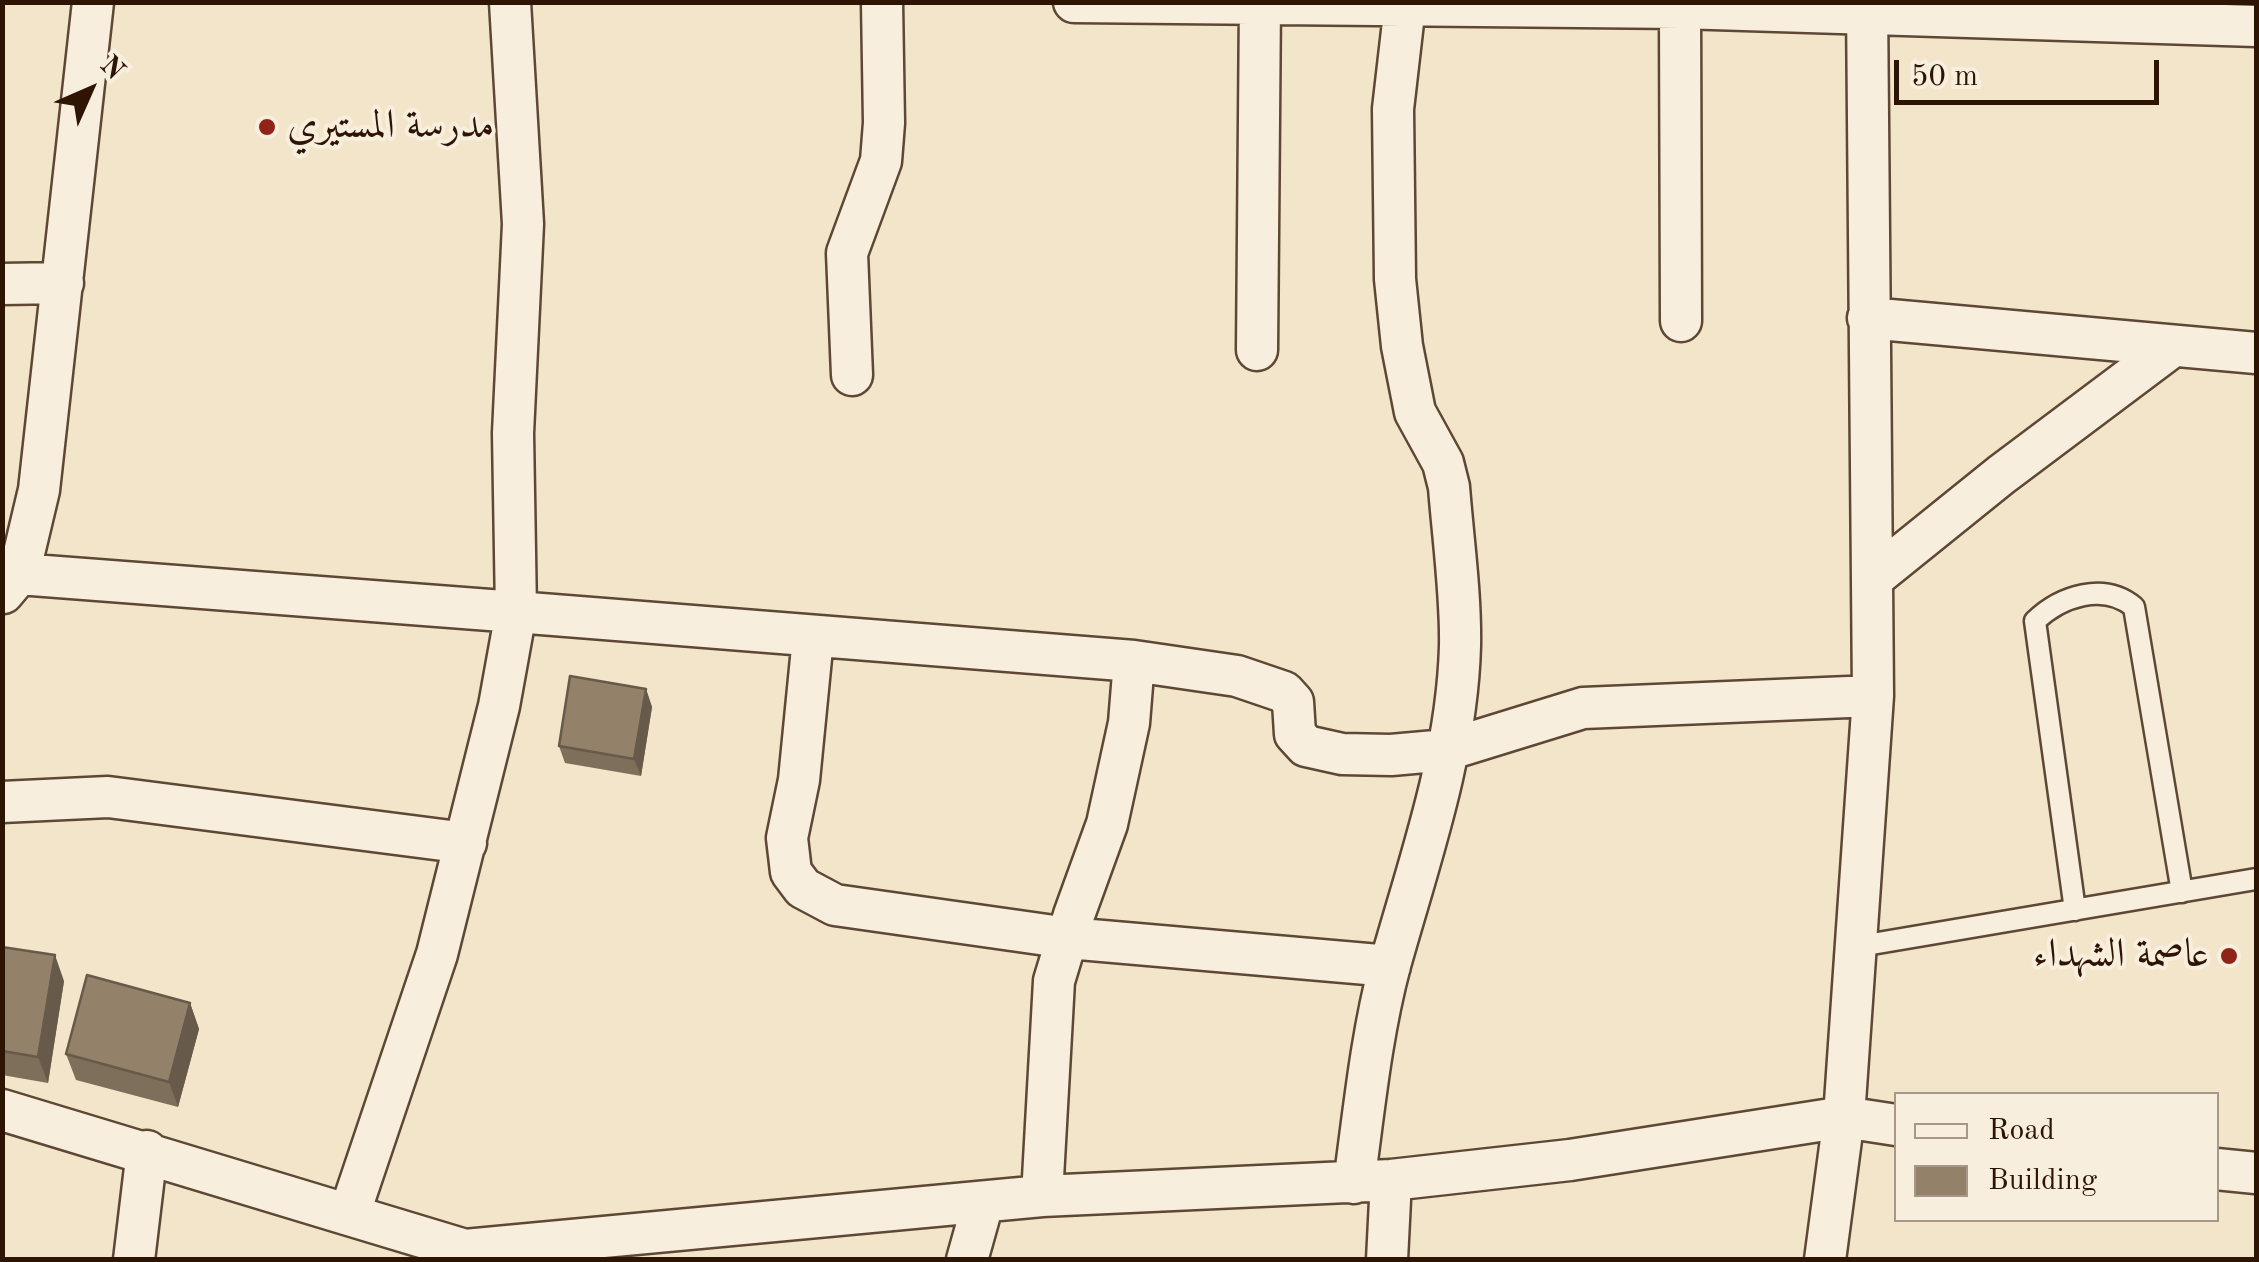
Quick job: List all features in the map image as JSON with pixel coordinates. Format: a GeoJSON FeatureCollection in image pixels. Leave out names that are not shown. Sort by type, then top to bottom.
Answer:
{"type":"FeatureCollection","features":[{"type":"Feature","properties":{"kind":"street"},"geometry":{"type":"LineString","coordinates":[[94,2],[39,490],[10,584],[516,612],[1134,661],[1271,685],[1293,702],[1294,734],[1306,746],[1342,754],[1448,750],[1583,708],[1873,696]]}},
{"type":"Feature","properties":{"kind":"street"},"geometry":{"type":"LineString","coordinates":[[349,1214],[437,954],[499,706],[516,612],[513,432],[522,224],[510,2]]}},
{"type":"Feature","properties":{"kind":"street"},"geometry":{"type":"LineString","coordinates":[[852,375],[847,254],[881,160],[882,2]]}},
{"type":"Feature","properties":{"kind":"street"},"geometry":{"type":"LineString","coordinates":[[1074,2],[1867,8],[2256,26]]}},
{"type":"Feature","properties":{"kind":"street"},"geometry":{"type":"LineString","coordinates":[[1257,350],[1260,4]]}},
{"type":"Feature","properties":{"kind":"street"},"geometry":{"type":"LineString","coordinates":[[1387,1260],[1372,1182],[1374,1039],[1390,966],[1428,843],[1448,750],[1460,646],[1449,487],[1443,463],[1415,412],[1402,346],[1396,280],[1393,110],[1404,5]]}},
{"type":"Feature","properties":{"kind":"street"},"geometry":{"type":"LineString","coordinates":[[1680,8],[1681,321]]}},
{"type":"Feature","properties":{"kind":"street"},"geometry":{"type":"LineString","coordinates":[[1825,1260],[1844,1117],[1873,696],[1867,8]]}},
{"type":"Feature","properties":{"kind":"street"},"geometry":{"type":"LineString","coordinates":[[2,284],[63,283]]}},
{"type":"Feature","properties":{"kind":"street"},"geometry":{"type":"LineString","coordinates":[[1868,318],[2256,354]]}},
{"type":"Feature","properties":{"kind":"street"},"geometry":{"type":"LineString","coordinates":[[1872,579],[2173,346]]}},
{"type":"Feature","properties":{"kind":"street"},"geometry":{"type":"LineString","coordinates":[[813,638],[800,780],[787,838],[791,872],[803,888],[835,905],[1068,938],[1390,966]]}},
{"type":"Feature","properties":{"kind":"street"},"geometry":{"type":"LineString","coordinates":[[1042,1196],[1054,981],[1108,824],[1129,723],[1134,661]]}},
{"type":"Feature","properties":{"kind":"street"},"geometry":{"type":"LineString","coordinates":[[2,802],[108,796],[466,843]]}},
{"type":"Feature","properties":{"kind":"street"},"geometry":{"type":"LineString","coordinates":[[2,1110],[147,1151],[474,1255],[1042,1196],[1372,1182],[1570,1160],[1844,1117],[1894,1124]]}},
{"type":"Feature","properties":{"kind":"street"},"geometry":{"type":"LineString","coordinates":[[134,1260],[147,1151]]}},
{"type":"Feature","properties":{"kind":"street"},"geometry":{"type":"LineString","coordinates":[[2219,1169],[2256,1174]]}},
{"type":"Feature","properties":{"kind":"street"},"geometry":{"type":"LineString","coordinates":[[968,1260],[982,1202]]}},
{"type":"Feature","properties":{"kind":"lane"},"geometry":{"type":"LineString","coordinates":[[2075,910],[2035,621],[2057,602],[2103,593],[2120,595],[2134,607],[2182,892]]}},
{"type":"Feature","properties":{"kind":"lane"},"geometry":{"type":"LineString","coordinates":[[1854,947],[2256,879]]}},
{"type":"Feature","properties":{"kind":"building"},"geometry":{"type":"Polygon","coordinates":[[[570,676],[646,689],[634,759],[559,746],[570,676]]]}},
{"type":"Feature","properties":{"kind":"building"},"geometry":{"type":"Polygon","coordinates":[[[2,947],[55,955],[38,1057],[2,1051],[2,947]]]}},
{"type":"Feature","properties":{"kind":"building"},"geometry":{"type":"Polygon","coordinates":[[[87,975],[190,1003],[169,1082],[66,1054],[87,975]]]}},
{"type":"Feature","properties":{"kind":"place","name":"مدرسة المستيري"},"geometry":{"type":"Point","coordinates":[267,127]}},
{"type":"Feature","properties":{"kind":"place","name":"عاصمة الشهداء"},"geometry":{"type":"Point","coordinates":[2229,956]}}]}
